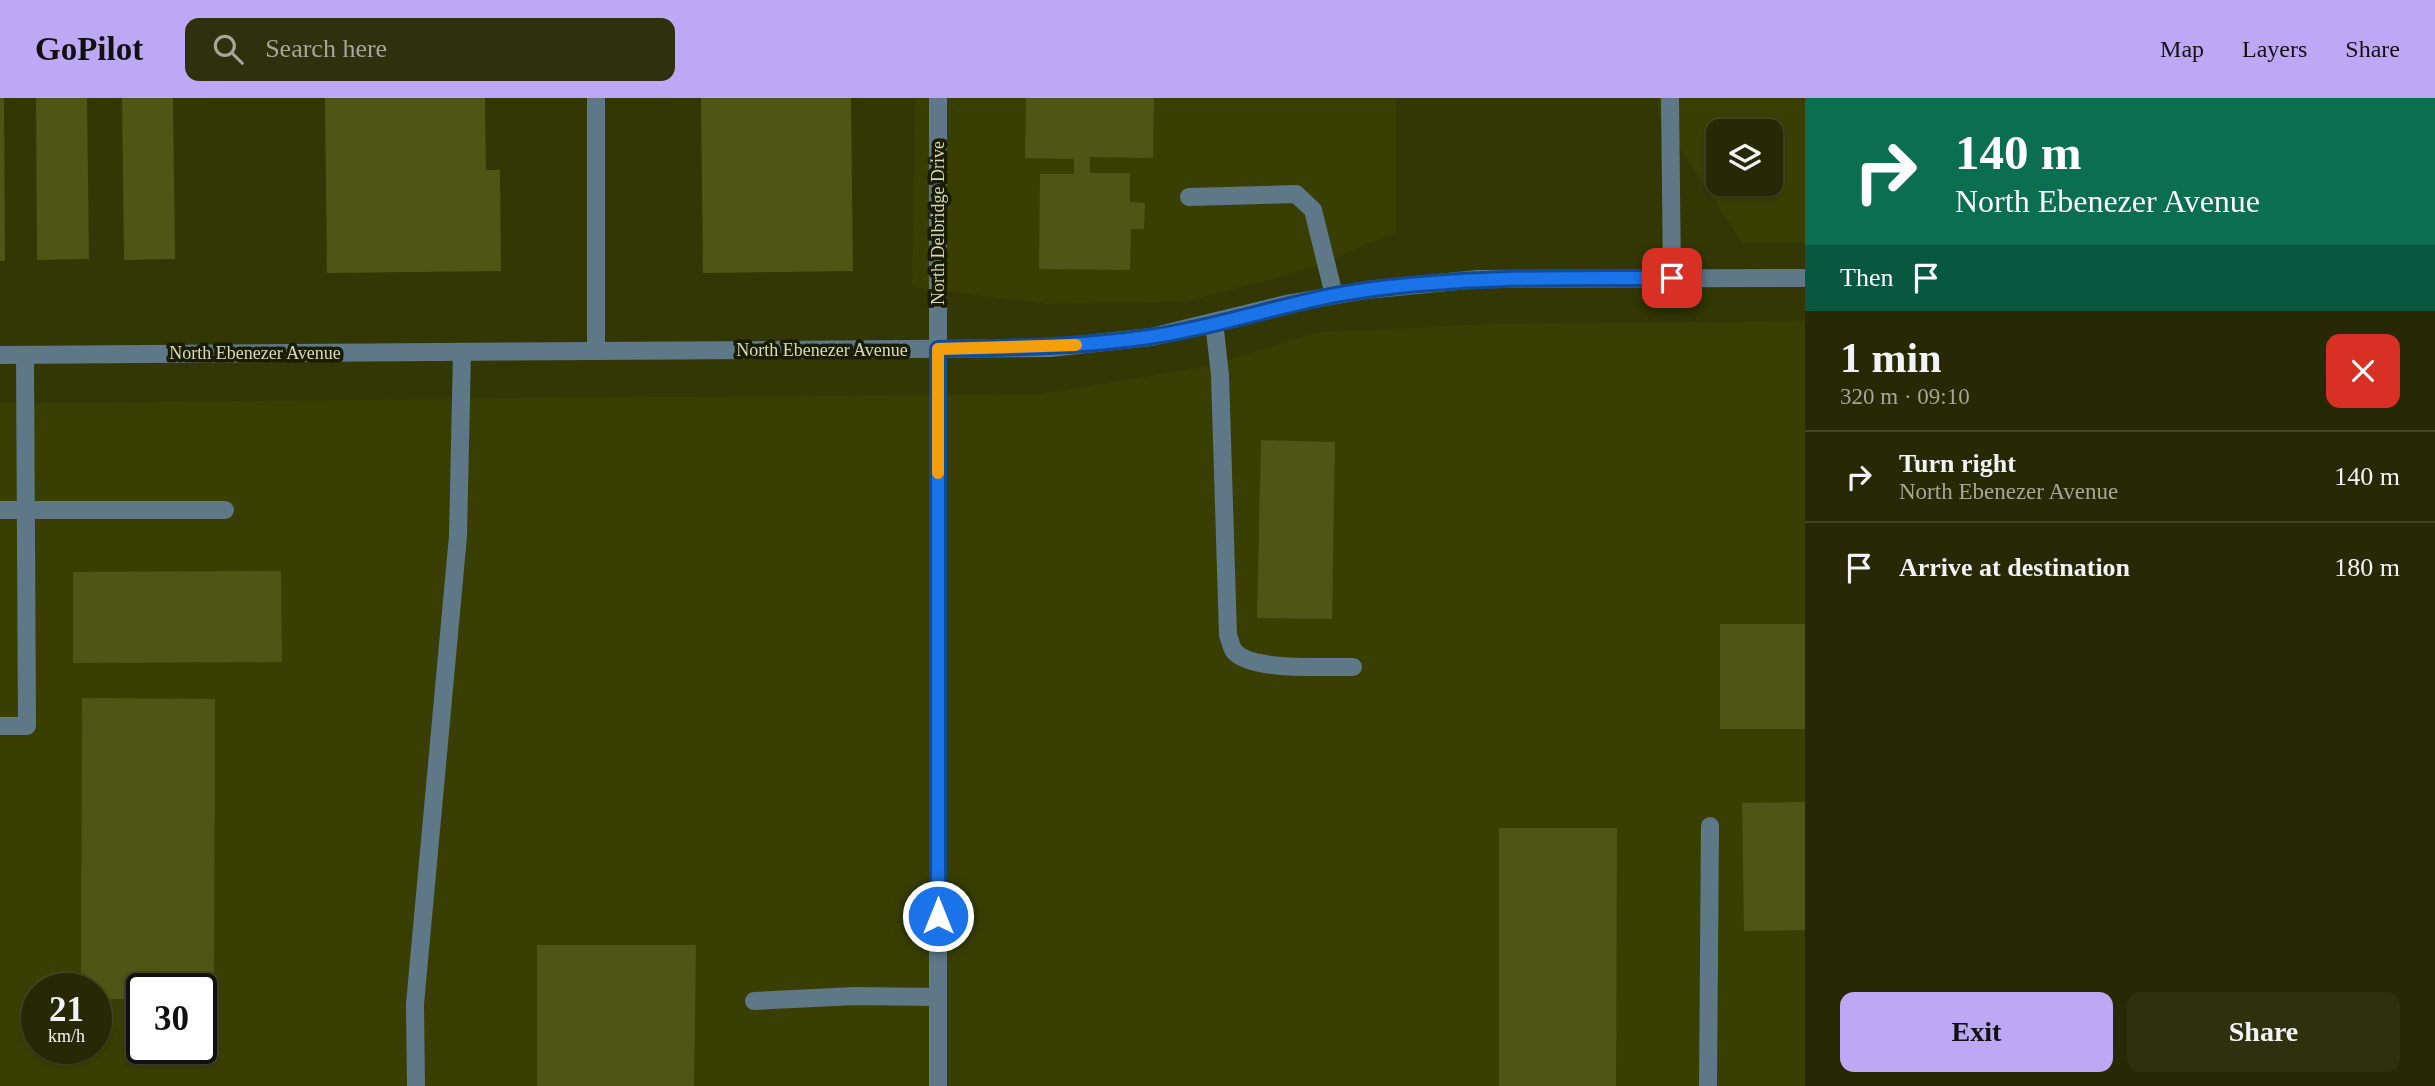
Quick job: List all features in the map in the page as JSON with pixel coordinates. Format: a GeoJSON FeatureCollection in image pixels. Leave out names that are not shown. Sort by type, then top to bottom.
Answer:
{"type":"FeatureCollection","features":[{"type":"Feature","properties":{"kind":"street"},"geometry":{"type":"LineString","coordinates":[[596,98],[596,351]]}},
{"type":"Feature","properties":{"kind":"street","name":"North Delbridge Drive"},"geometry":{"type":"LineString","coordinates":[[938,98],[938,1086]]}},
{"type":"Feature","properties":{"kind":"street"},"geometry":{"type":"LineString","coordinates":[[1670,98],[1672,278]]}},
{"type":"Feature","properties":{"kind":"street"},"geometry":{"type":"LineString","coordinates":[[1189,197],[1296,194],[1313,210],[1334,295]]}},
{"type":"Feature","properties":{"kind":"street","name":"North Ebenezer Avenue"},"geometry":{"type":"LineString","coordinates":[[0,355],[1063,347],[1152,337],[1334,295],[1478,279],[1805,278]]}},
{"type":"Feature","properties":{"kind":"street"},"geometry":{"type":"LineString","coordinates":[[1214,322],[1220,375],[1228,635],[1234,651],[1245,659],[1263,664],[1353,667]]}},
{"type":"Feature","properties":{"kind":"street"},"geometry":{"type":"LineString","coordinates":[[416,1086],[415,1004],[458,536],[462,352]]}},
{"type":"Feature","properties":{"kind":"street"},"geometry":{"type":"LineString","coordinates":[[0,726],[27,726],[25,355]]}},
{"type":"Feature","properties":{"kind":"street"},"geometry":{"type":"LineString","coordinates":[[0,510],[225,510]]}},
{"type":"Feature","properties":{"kind":"street"},"geometry":{"type":"LineString","coordinates":[[1708,1086],[1710,826]]}},
{"type":"Feature","properties":{"kind":"street"},"geometry":{"type":"LineString","coordinates":[[754,1000],[855,996],[938,998]]}},
{"type":"Feature","properties":{"kind":"shaded area"},"geometry":{"type":"Polygon","coordinates":[[[915,98],[1396,98],[1396,232],[1314,267],[1185,302],[1047,304],[912,287],[915,98]]]}},
{"type":"Feature","properties":{"kind":"shaded area"},"geometry":{"type":"Polygon","coordinates":[[[1657,98],[1805,98],[1805,243],[1742,243],[1711,196],[1783,196],[1783,119],[1706,119],[1706,188],[1659,116],[1657,98]]]}},
{"type":"Feature","properties":{"kind":"shaded area"},"geometry":{"type":"Polygon","coordinates":[[[1805,321],[1805,1086],[0,1086],[0,403],[1042,394],[1208,366],[1320,332],[1496,324],[1805,321]]]}},
{"type":"Feature","properties":{"kind":"building"},"geometry":{"type":"Polygon","coordinates":[[[0,98],[4,98],[5,261],[0,261],[0,98]]]}},
{"type":"Feature","properties":{"kind":"building"},"geometry":{"type":"Polygon","coordinates":[[[36,98],[87,98],[89,259],[37,260],[36,98]]]}},
{"type":"Feature","properties":{"kind":"building"},"geometry":{"type":"Polygon","coordinates":[[[122,98],[173,98],[175,259],[124,260],[122,98]]]}},
{"type":"Feature","properties":{"kind":"building"},"geometry":{"type":"Polygon","coordinates":[[[325,98],[485,98],[486,170],[500,170],[501,271],[327,273],[325,98]]]}},
{"type":"Feature","properties":{"kind":"building"},"geometry":{"type":"Polygon","coordinates":[[[701,98],[851,98],[853,271],[703,273],[701,98]]]}},
{"type":"Feature","properties":{"kind":"building"},"geometry":{"type":"Polygon","coordinates":[[[1026,98],[1154,98],[1153,158],[1090,157],[1090,173],[1130,173],[1130,202],[1145,203],[1144,229],[1131,229],[1130,270],[1039,269],[1040,174],[1074,174],[1074,159],[1025,158],[1026,98]]]}},
{"type":"Feature","properties":{"kind":"building"},"geometry":{"type":"Polygon","coordinates":[[[1261,440],[1335,442],[1332,619],[1257,618],[1261,440]]]}},
{"type":"Feature","properties":{"kind":"building"},"geometry":{"type":"Polygon","coordinates":[[[281,571],[282,662],[73,663],[73,572],[281,571]]]}},
{"type":"Feature","properties":{"kind":"building"},"geometry":{"type":"Polygon","coordinates":[[[1720,624],[1805,624],[1805,729],[1720,729],[1720,624]]]}},
{"type":"Feature","properties":{"kind":"building"},"geometry":{"type":"Polygon","coordinates":[[[82,698],[215,699],[214,973],[126,973],[126,999],[112,999],[112,973],[81,973],[82,698]]]}},
{"type":"Feature","properties":{"kind":"building"},"geometry":{"type":"Polygon","coordinates":[[[1805,802],[1805,930],[1744,931],[1742,803],[1805,802]]]}},
{"type":"Feature","properties":{"kind":"building"},"geometry":{"type":"Polygon","coordinates":[[[1499,828],[1617,828],[1616,1086],[1499,1086],[1499,828]]]}},
{"type":"Feature","properties":{"kind":"building"},"geometry":{"type":"Polygon","coordinates":[[[537,945],[696,945],[694,1086],[537,1086],[537,945]]]}},
{"type":"Feature","properties":{"kind":"slow traffic"},"geometry":{"type":"LineString","coordinates":[[938,473],[938,349],[1050,348],[1076,345]]}},
{"type":"Feature","properties":{"kind":"route"},"geometry":{"type":"LineString","coordinates":[[938,916],[938,349],[1050,348],[1152,337],[1286,304],[1366,290],[1433,283],[1478,279],[1672,278]]}}]}
